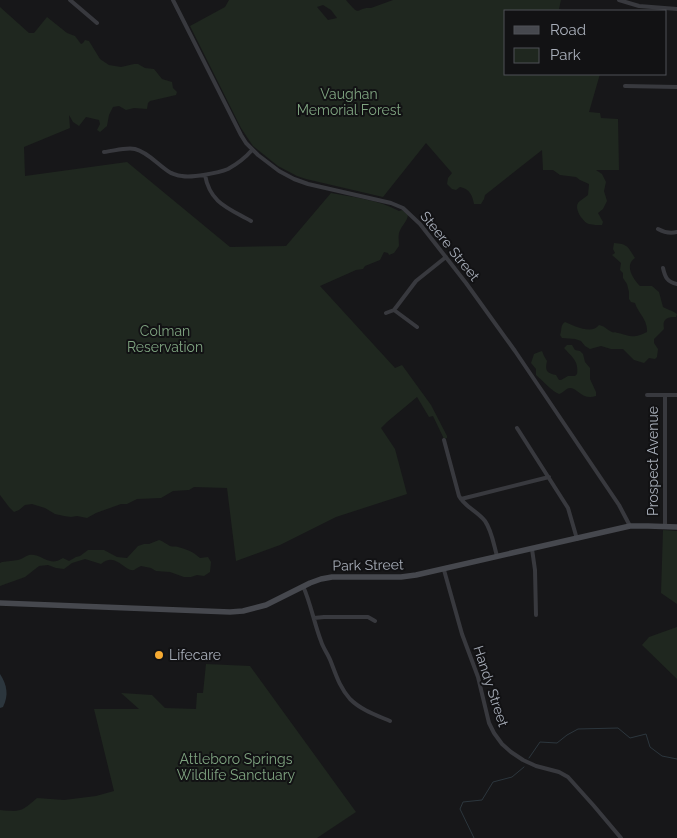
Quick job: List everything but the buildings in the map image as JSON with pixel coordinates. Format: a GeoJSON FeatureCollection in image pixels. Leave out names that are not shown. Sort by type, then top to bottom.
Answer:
{"type":"FeatureCollection","features":[{"type":"Feature","properties":{"kind":"main road","name":"Park Street"},"geometry":{"type":"LineString","coordinates":[[0,603],[230,612],[254,609],[266,605],[303,586],[332,577],[401,577],[428,574],[497,556],[630,526],[677,527]]}},
{"type":"Feature","properties":{"kind":"street"},"geometry":{"type":"LineString","coordinates":[[70,0],[97,22]]}},
{"type":"Feature","properties":{"kind":"street","name":"Steere Street"},"geometry":{"type":"LineString","coordinates":[[173,0],[241,135],[252,150],[279,171],[294,179],[391,203],[403,208],[420,224],[490,316],[557,412],[619,505],[630,526]]}},
{"type":"Feature","properties":{"kind":"street"},"geometry":{"type":"LineString","coordinates":[[619,0],[650,8],[677,9]]}},
{"type":"Feature","properties":{"kind":"street"},"geometry":{"type":"LineString","coordinates":[[650,0],[650,8]]}},
{"type":"Feature","properties":{"kind":"street"},"geometry":{"type":"LineString","coordinates":[[625,86],[677,87]]}},
{"type":"Feature","properties":{"kind":"street"},"geometry":{"type":"LineString","coordinates":[[104,152],[136,149],[150,157],[163,168],[182,176],[228,169],[252,150]]}},
{"type":"Feature","properties":{"kind":"street"},"geometry":{"type":"LineString","coordinates":[[205,174],[210,193],[216,200],[251,221]]}},
{"type":"Feature","properties":{"kind":"street"},"geometry":{"type":"LineString","coordinates":[[658,229],[672,234],[677,232]]}},
{"type":"Feature","properties":{"kind":"street"},"geometry":{"type":"LineString","coordinates":[[386,313],[394,310],[416,281],[446,257]]}},
{"type":"Feature","properties":{"kind":"street"},"geometry":{"type":"LineString","coordinates":[[663,268],[668,280],[677,284]]}},
{"type":"Feature","properties":{"kind":"street"},"geometry":{"type":"LineString","coordinates":[[394,310],[417,327]]}},
{"type":"Feature","properties":{"kind":"street"},"geometry":{"type":"LineString","coordinates":[[647,395],[677,395]]}},
{"type":"Feature","properties":{"kind":"street","name":"Prospect Avenue"},"geometry":{"type":"LineString","coordinates":[[665,395],[665,527]]}},
{"type":"Feature","properties":{"kind":"street"},"geometry":{"type":"LineString","coordinates":[[517,428],[568,508],[577,539]]}},
{"type":"Feature","properties":{"kind":"street"},"geometry":{"type":"LineString","coordinates":[[444,440],[457,491],[464,503],[486,523],[497,556]]}},
{"type":"Feature","properties":{"kind":"street"},"geometry":{"type":"LineString","coordinates":[[461,499],[549,477]]}},
{"type":"Feature","properties":{"kind":"street"},"geometry":{"type":"LineString","coordinates":[[532,549],[535,570],[536,615]]}},
{"type":"Feature","properties":{"kind":"street","name":"Handy Street"},"geometry":{"type":"LineString","coordinates":[[444,570],[462,634],[478,677],[488,723],[494,733],[502,744],[523,760],[568,777],[621,838]]}},
{"type":"Feature","properties":{"kind":"street"},"geometry":{"type":"LineString","coordinates":[[303,586],[321,642],[332,663],[339,683],[348,697],[366,711],[390,721]]}},
{"type":"Feature","properties":{"kind":"street"},"geometry":{"type":"LineString","coordinates":[[314,618],[324,616],[368,617],[375,621]]}},
{"type":"Feature","properties":{"kind":"green space","name":"Vaughan Memorial Forest"},"geometry":{"type":"Polygon","coordinates":[[[229,0],[346,0],[358,11],[393,0],[561,0],[559,9],[562,10],[504,10],[504,75],[600,75],[589,112],[600,113],[601,118],[618,119],[619,170],[596,170],[602,174],[606,182],[604,191],[607,201],[603,209],[598,213],[603,222],[602,225],[587,223],[577,209],[578,203],[588,195],[589,184],[576,177],[560,175],[553,170],[543,170],[542,150],[485,195],[481,204],[474,204],[471,195],[466,189],[460,187],[456,190],[452,189],[447,184],[448,178],[452,173],[426,143],[383,197],[297,176],[278,166],[253,146],[241,128],[190,26],[225,7],[229,0]],[[323,5],[317,7],[328,20],[337,18],[331,10],[323,5]]]}},
{"type":"Feature","properties":{"kind":"green space","name":"Colman Reservation"},"geometry":{"type":"Polygon","coordinates":[[[0,7],[29,33],[34,33],[47,17],[67,33],[75,36],[81,44],[85,40],[89,41],[100,59],[109,65],[121,67],[138,64],[145,68],[154,69],[162,79],[172,82],[173,88],[177,92],[176,95],[150,101],[147,109],[134,108],[126,110],[119,106],[113,107],[107,126],[100,132],[97,130],[100,124],[99,120],[86,117],[79,126],[73,122],[69,115],[70,128],[24,147],[25,176],[127,162],[230,247],[286,246],[331,193],[374,202],[399,211],[402,210],[408,214],[399,233],[399,246],[394,253],[389,255],[384,252],[380,260],[320,286],[395,368],[402,365],[431,405],[447,436],[444,439],[433,416],[429,417],[417,397],[381,428],[395,449],[407,494],[336,517],[280,545],[236,561],[227,488],[194,487],[189,490],[173,491],[161,498],[137,499],[127,504],[121,504],[87,518],[55,514],[45,508],[32,504],[25,505],[14,512],[9,507],[0,495],[0,7]]]}},
{"type":"Feature","properties":{"kind":"green space"},"geometry":{"type":"Polygon","coordinates":[[[614,243],[622,244],[631,251],[635,258],[630,264],[630,268],[632,276],[637,283],[640,286],[652,286],[659,292],[663,307],[677,314],[676,317],[666,319],[664,329],[654,339],[658,349],[657,357],[655,359],[649,358],[644,363],[634,360],[623,349],[611,349],[601,346],[590,349],[581,341],[562,338],[560,335],[563,323],[565,322],[588,330],[599,325],[613,332],[632,336],[638,336],[647,332],[644,320],[635,303],[629,299],[627,284],[620,270],[621,263],[612,255],[615,253],[613,249],[614,243]]]}},
{"type":"Feature","properties":{"kind":"green space"},"geometry":{"type":"Polygon","coordinates":[[[567,345],[572,345],[575,350],[583,354],[585,362],[590,368],[590,379],[596,396],[587,397],[573,388],[559,394],[536,375],[536,369],[531,363],[534,354],[542,351],[547,361],[546,369],[548,372],[556,375],[559,380],[568,376],[575,376],[577,374],[577,366],[564,348],[567,345]]]}},
{"type":"Feature","properties":{"kind":"green space"},"geometry":{"type":"Polygon","coordinates":[[[663,530],[677,531],[677,604],[661,593],[663,530]]]}},
{"type":"Feature","properties":{"kind":"green space"},"geometry":{"type":"Polygon","coordinates":[[[159,540],[170,546],[190,551],[200,558],[208,557],[211,562],[210,572],[204,576],[184,577],[141,566],[130,570],[111,560],[101,564],[85,559],[72,563],[64,569],[48,565],[39,566],[25,577],[0,586],[0,563],[2,562],[18,560],[29,555],[38,556],[49,561],[58,561],[63,558],[69,561],[88,550],[104,550],[117,557],[127,558],[138,546],[159,540]]]}},
{"type":"Feature","properties":{"kind":"green space"},"geometry":{"type":"Polygon","coordinates":[[[677,627],[677,679],[642,645],[649,637],[677,627]]]}},
{"type":"Feature","properties":{"kind":"green space","name":"Attleboro Springs Wildlife Sanctuary"},"geometry":{"type":"Polygon","coordinates":[[[206,664],[250,666],[356,812],[317,838],[0,838],[0,810],[20,810],[37,798],[64,800],[96,796],[114,791],[94,709],[139,709],[121,693],[152,695],[165,708],[196,709],[197,693],[203,693],[206,664]]]}},
{"type":"Feature","properties":{"kind":"shaded area"},"geometry":{"type":"Polygon","coordinates":[[[0,674],[6,686],[7,694],[3,707],[0,708],[0,674]]]}},
{"type":"Feature","properties":{"kind":"waterway"},"geometry":{"type":"LineString","coordinates":[[529,758],[540,742],[557,743],[578,729],[618,728],[630,738],[646,734],[650,747],[662,756],[677,759]]}},
{"type":"Feature","properties":{"kind":"waterway"},"geometry":{"type":"LineString","coordinates":[[474,838],[460,809],[463,802],[482,800],[493,782],[512,777],[524,767]]}},
{"type":"Feature","properties":{"kind":"place","name":"Lifecare"},"geometry":{"type":"Point","coordinates":[159,655]}}]}
